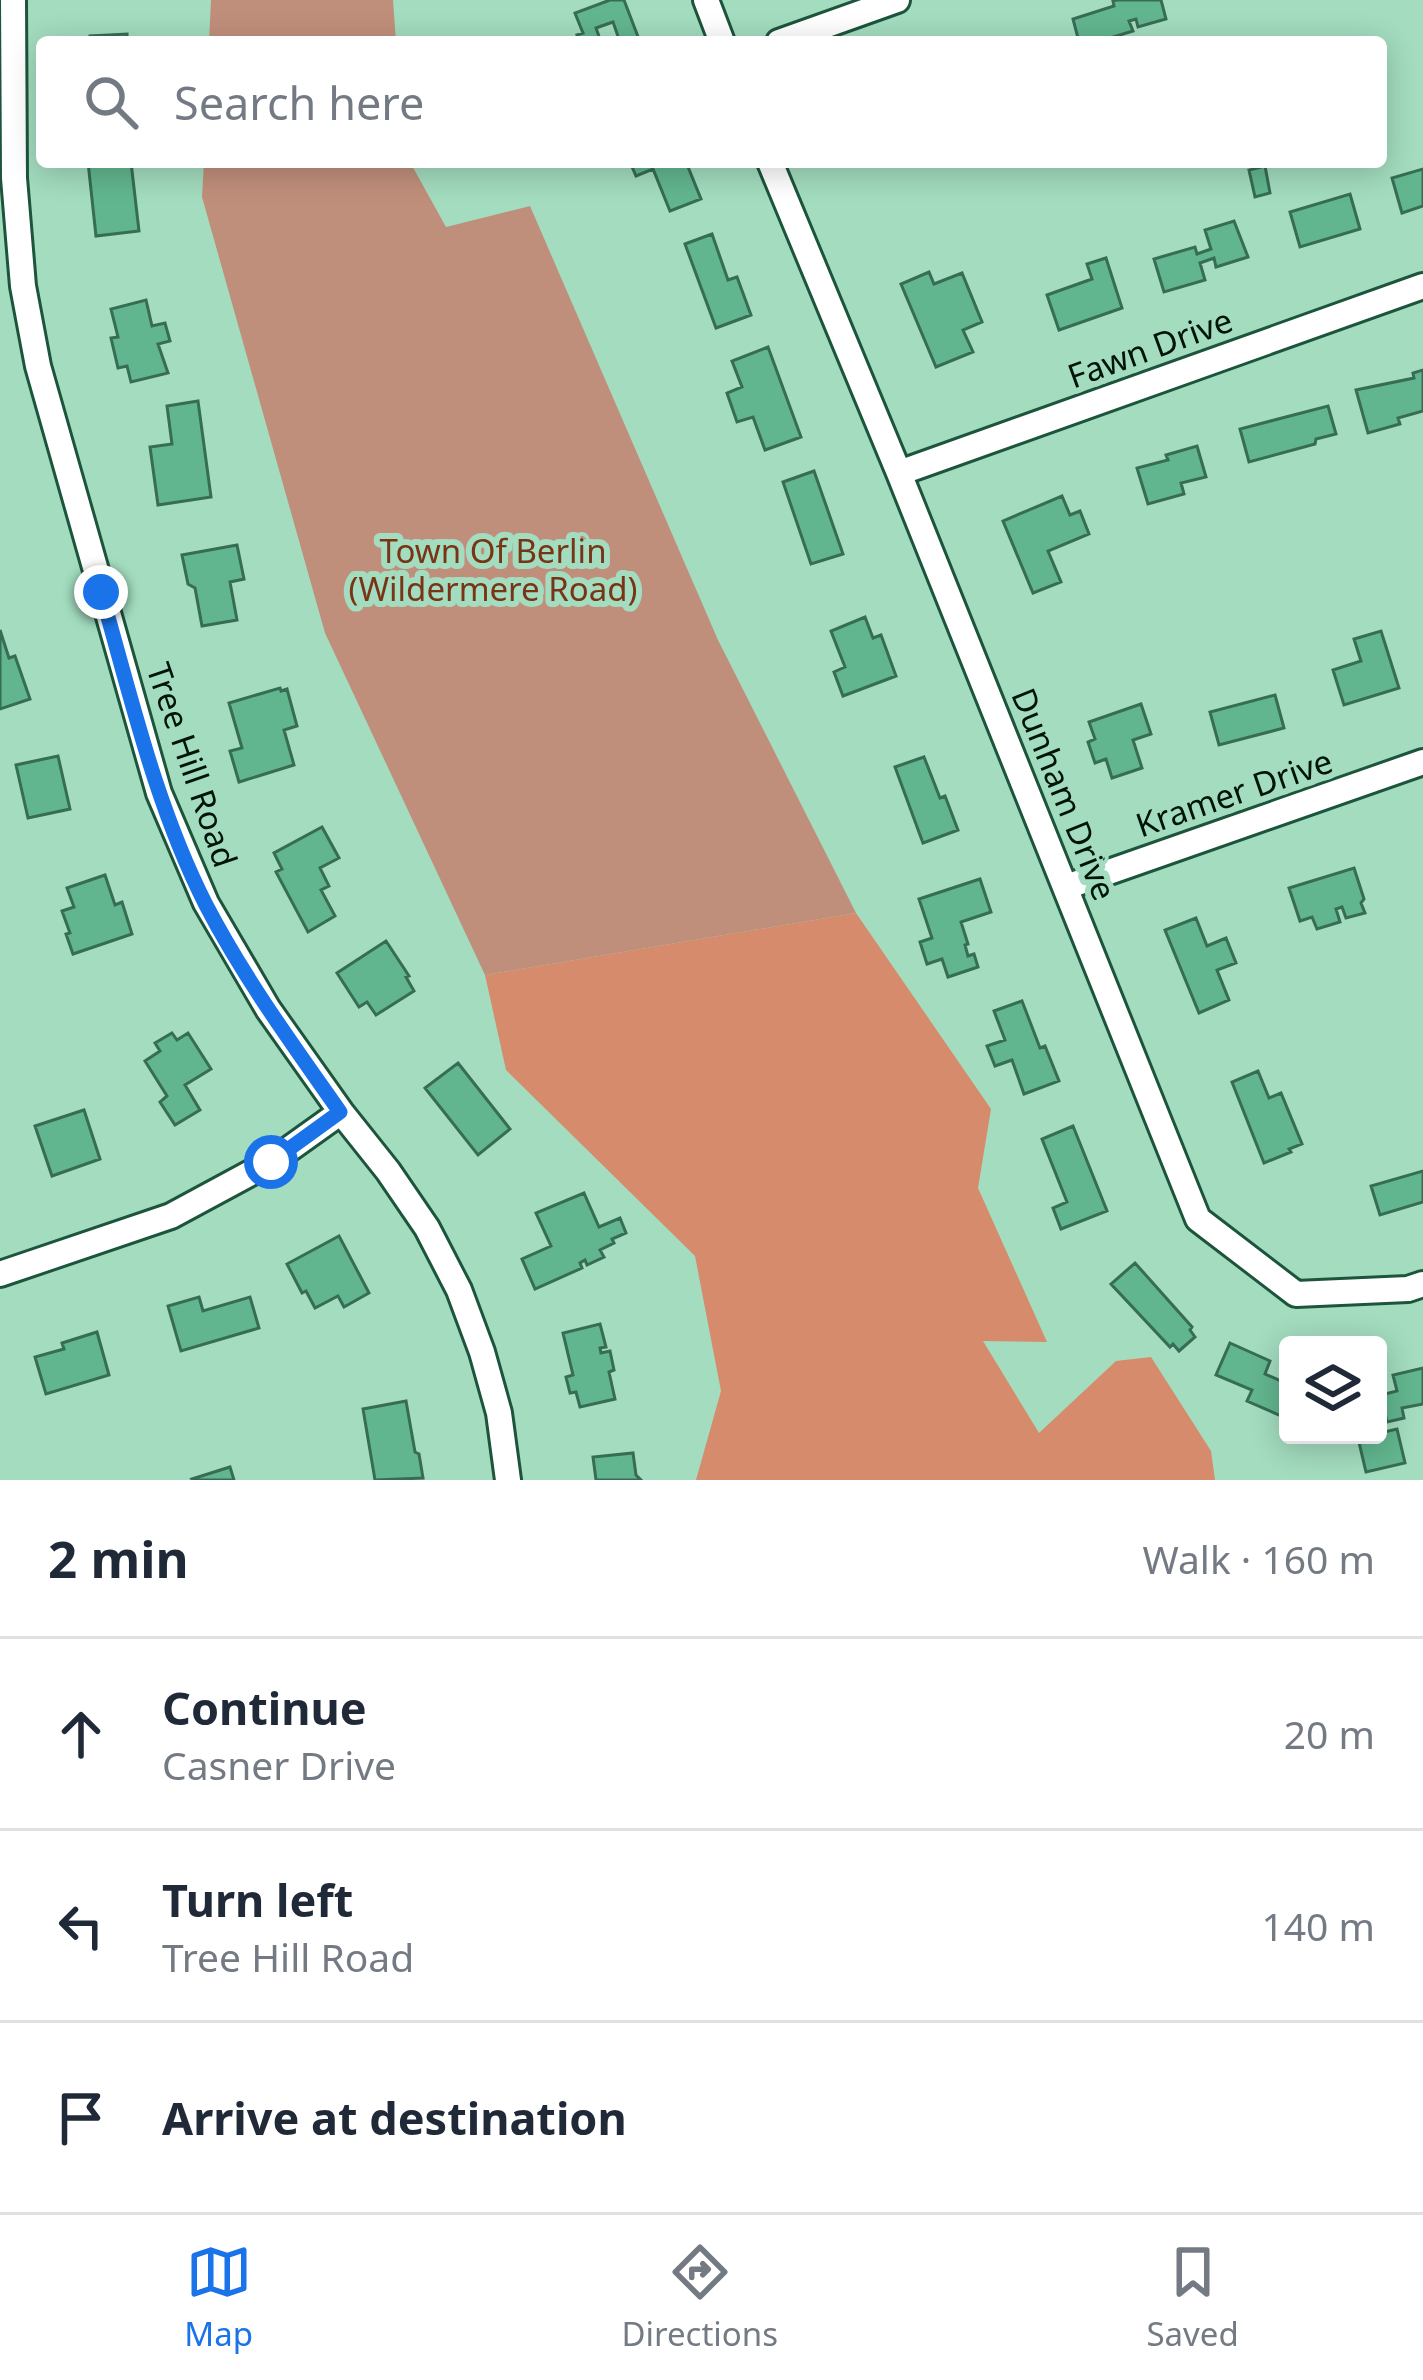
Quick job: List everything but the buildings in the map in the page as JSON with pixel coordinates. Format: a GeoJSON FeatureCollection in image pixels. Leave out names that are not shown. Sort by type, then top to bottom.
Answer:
{"type":"FeatureCollection","features":[{"type":"Feature","properties":{"kind":"street","name":"Tree Hill Road"},"geometry":{"type":"LineString","coordinates":[[13,0],[14,178],[23,286],[38,366],[159,794],[206,904],[268,1009],[428,1228],[459,1290],[482,1352],[499,1413],[508,1480]]}},
{"type":"Feature","properties":{"kind":"street"},"geometry":{"type":"LineString","coordinates":[[706,0],[720,36]]}},
{"type":"Feature","properties":{"kind":"street"},"geometry":{"type":"LineString","coordinates":[[796,36],[897,0]]}},
{"type":"Feature","properties":{"kind":"street","name":"Dunham Drive"},"geometry":{"type":"LineString","coordinates":[[772,168],[1198,1219],[1296,1294],[1408,1289],[1423,1284]]}},
{"type":"Feature","properties":{"kind":"street","name":"Fawn Drive"},"geometry":{"type":"LineString","coordinates":[[899,473],[1423,286]]}},
{"type":"Feature","properties":{"kind":"street","name":"Kramer Drive"},"geometry":{"type":"LineString","coordinates":[[1066,887],[1423,762]]}},
{"type":"Feature","properties":{"kind":"street"},"geometry":{"type":"LineString","coordinates":[[0,1274],[170,1216],[271,1162],[340,1112]]}},
{"type":"Feature","properties":{"kind":"green space"},"geometry":{"type":"Polygon","coordinates":[[[211,0],[393,0],[396,36],[209,36],[211,0]]]}},
{"type":"Feature","properties":{"kind":"green space","name":"Town Of Berlin (Wildermere Road)"},"geometry":{"type":"Polygon","coordinates":[[[204,168],[413,168],[446,227],[530,206],[718,640],[856,913],[485,975],[325,633],[202,197],[204,168]]]}},
{"type":"Feature","properties":{"kind":"shaded area"},"geometry":{"type":"Polygon","coordinates":[[[856,913],[991,1109],[978,1188],[1047,1342],[983,1341],[1039,1433],[1116,1361],[1151,1357],[1211,1451],[1215,1480],[696,1480],[721,1391],[695,1256],[506,1070],[485,975],[856,913]]]}},
{"type":"Feature","properties":{"kind":"route"},"geometry":{"type":"LineString","coordinates":[[101,592],[159,794],[206,904],[268,1009],[340,1112],[271,1162]]}}]}
